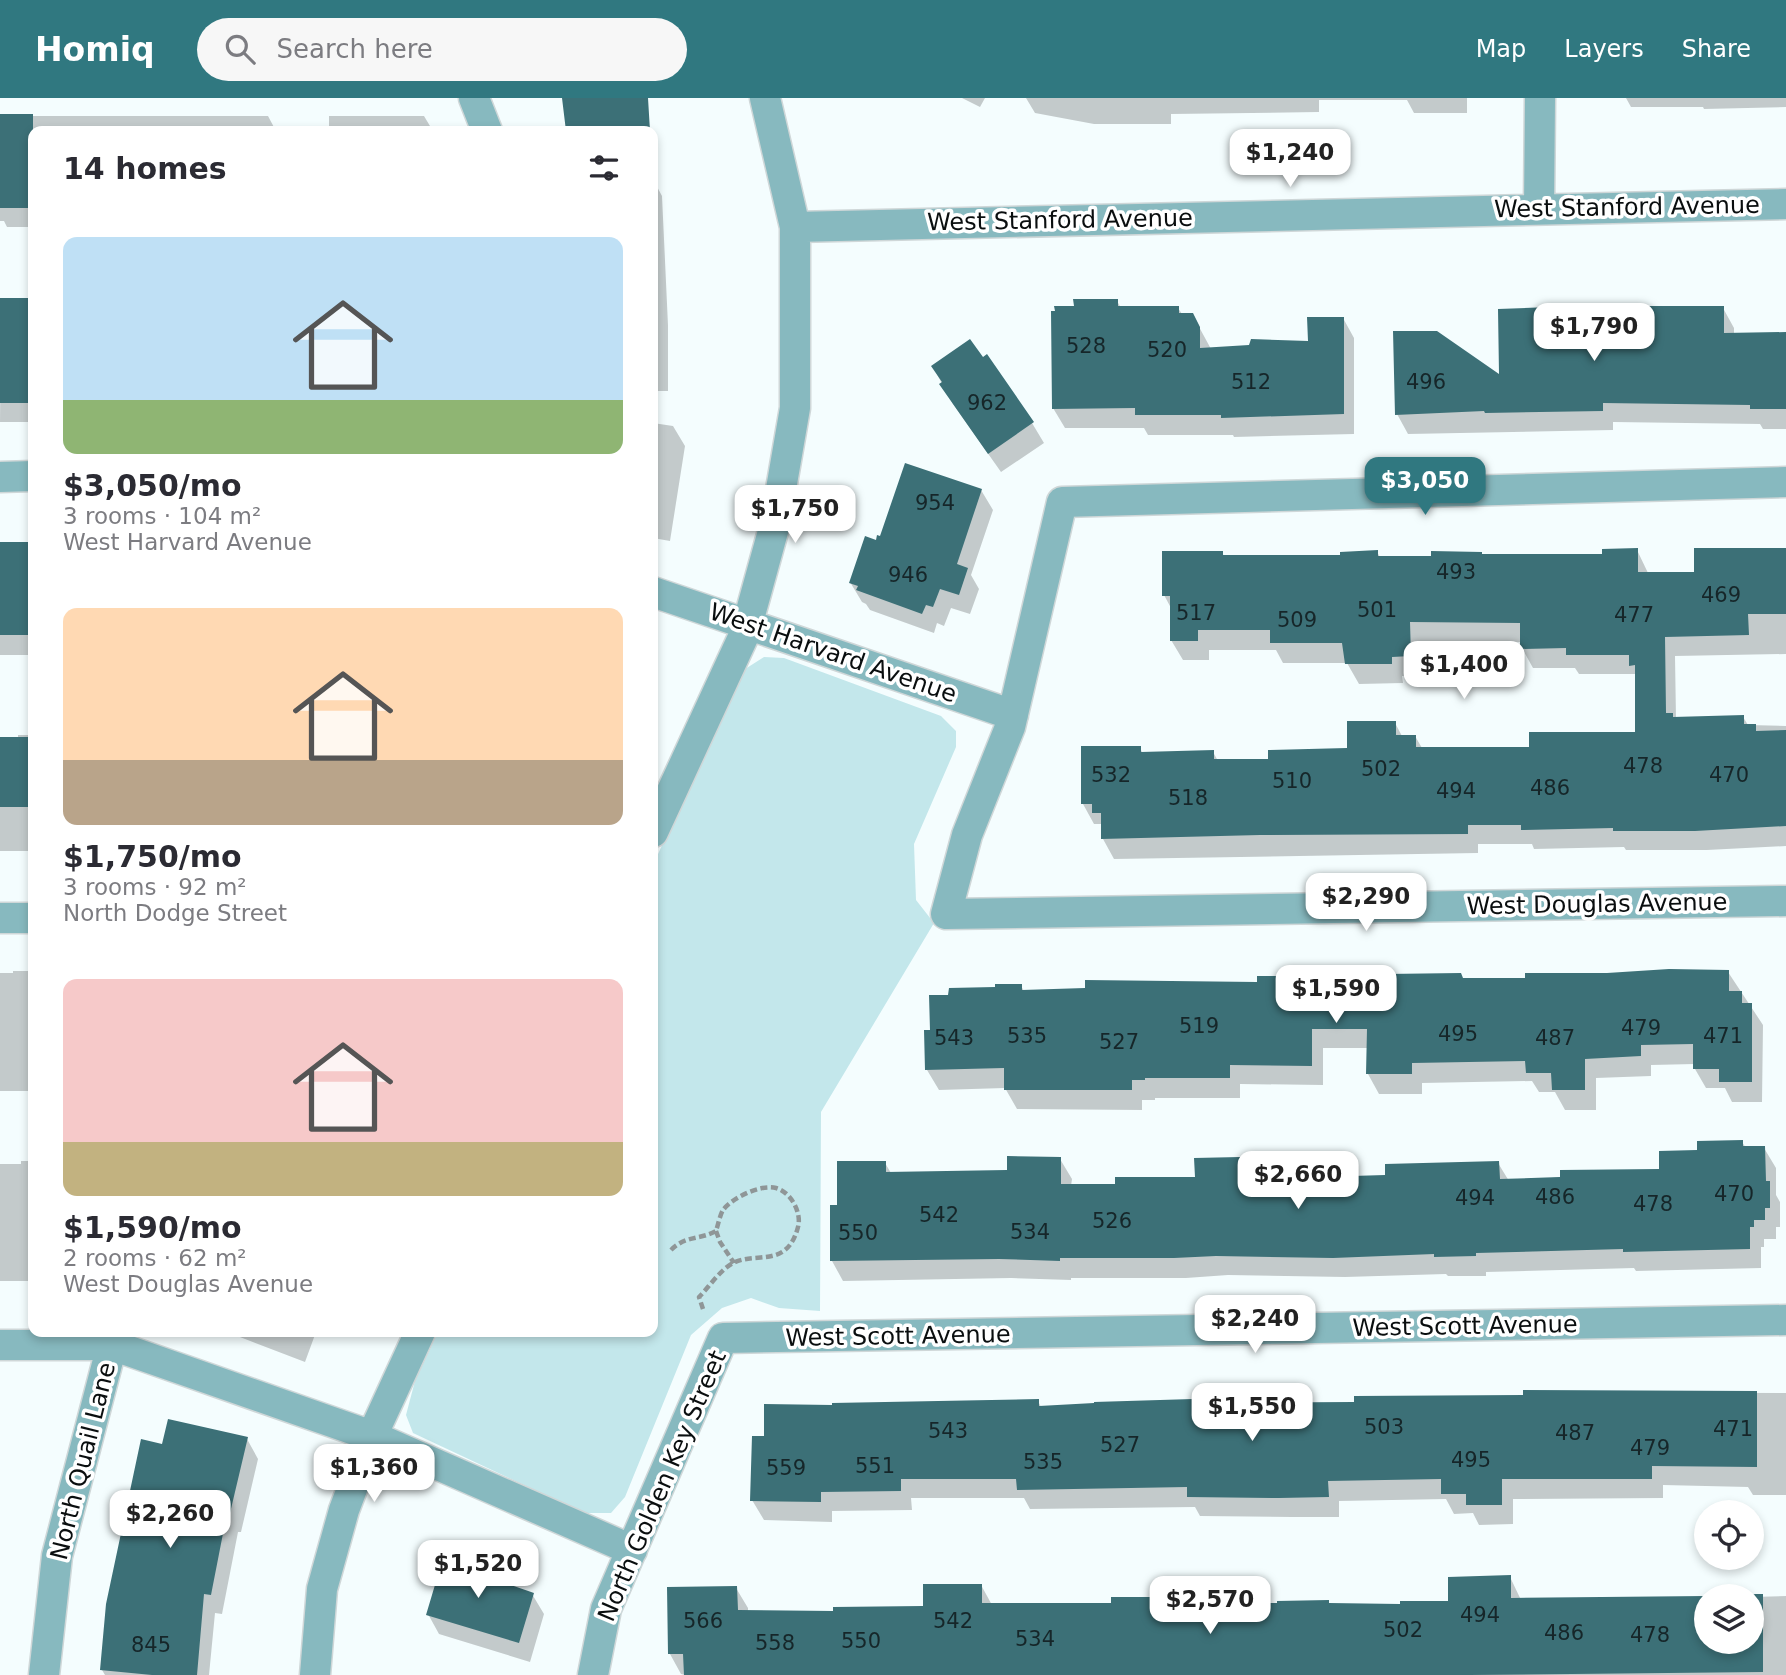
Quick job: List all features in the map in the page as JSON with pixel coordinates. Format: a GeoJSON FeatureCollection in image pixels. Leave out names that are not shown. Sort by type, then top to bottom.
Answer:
{"type":"FeatureCollection","features":[{"type":"Feature","properties":{"kind":"street"},"geometry":{"type":"LineString","coordinates":[[474,98],[485,126]]}},
{"type":"Feature","properties":{"kind":"street"},"geometry":{"type":"LineString","coordinates":[[658,821],[745,633],[775,524],[795,408],[795,227],[765,98]]}},
{"type":"Feature","properties":{"kind":"street"},"geometry":{"type":"LineString","coordinates":[[1539,209],[1540,98]]}},
{"type":"Feature","properties":{"kind":"street","name":"West Stanford Avenue"},"geometry":{"type":"LineString","coordinates":[[795,227],[1786,204]]}},
{"type":"Feature","properties":{"kind":"street"},"geometry":{"type":"LineString","coordinates":[[0,477],[28,476]]}},
{"type":"Feature","properties":{"kind":"street"},"geometry":{"type":"LineString","coordinates":[[1013,715],[1062,502],[1786,482]]}},
{"type":"Feature","properties":{"kind":"street","name":"West Harvard Avenue"},"geometry":{"type":"LineString","coordinates":[[658,594],[1013,715]]}},
{"type":"Feature","properties":{"kind":"street","name":"West Douglas Avenue"},"geometry":{"type":"LineString","coordinates":[[1013,715],[967,835],[946,914],[1786,901]]}},
{"type":"Feature","properties":{"kind":"street"},"geometry":{"type":"LineString","coordinates":[[0,918],[28,918]]}},
{"type":"Feature","properties":{"kind":"street","name":"West Scott Avenue"},"geometry":{"type":"LineString","coordinates":[[723,1338],[1786,1320]]}},
{"type":"Feature","properties":{"kind":"street"},"geometry":{"type":"LineString","coordinates":[[315,1675],[322,1589],[344,1510],[372,1436],[418,1337]]}},
{"type":"Feature","properties":{"kind":"street"},"geometry":{"type":"LineString","coordinates":[[0,1345],[115,1338],[372,1436],[632,1550]]}},
{"type":"Feature","properties":{"kind":"street","name":"North Quail Lane"},"geometry":{"type":"LineString","coordinates":[[44,1675],[57,1556],[115,1338]]}},
{"type":"Feature","properties":{"kind":"street","name":"North Golden Key Street"},"geometry":{"type":"LineString","coordinates":[[593,1675],[606,1609],[723,1338]]}},
{"type":"Feature","properties":{"kind":"path"},"geometry":{"type":"LineString","coordinates":[[723,1338],[701,1308],[699,1297],[734,1263],[770,1258],[784,1250],[793,1240],[799,1224],[798,1212],[790,1198],[776,1188],[761,1189],[739,1197],[723,1210],[716,1231],[734,1263]]}},
{"type":"Feature","properties":{"kind":"path"},"geometry":{"type":"LineString","coordinates":[[671,1250],[691,1237],[706,1236],[716,1231]]}},
{"type":"Feature","properties":{"kind":"shaded area"},"geometry":{"type":"Polygon","coordinates":[[[764,657],[784,658],[941,716],[956,731],[956,747],[914,844],[916,900],[934,923],[821,1112],[820,1311],[779,1308],[751,1298],[722,1308],[691,1335],[625,1497],[611,1513],[584,1513],[413,1433],[406,1415],[415,1381],[436,1337],[658,1337],[658,854],[742,671],[764,657]]]}},
{"type":"Feature","properties":{"kind":"building"},"geometry":{"type":"Polygon","coordinates":[[[562,98],[648,98],[650,126],[565,126],[562,98]]]}},
{"type":"Feature","properties":{"kind":"building"},"geometry":{"type":"Polygon","coordinates":[[[0,114],[33,114],[33,126],[28,126],[28,208],[0,208],[0,114]]]}},
{"type":"Feature","properties":{"kind":"building"},"geometry":{"type":"Polygon","coordinates":[[[0,298],[28,298],[28,403],[0,403],[0,298]]]}},
{"type":"Feature","properties":{"kind":"building"},"geometry":{"type":"Polygon","coordinates":[[[1073,299],[1118,299],[1118,306],[1179,306],[1179,313],[1193,313],[1200,327],[1200,348],[1249,345],[1251,339],[1308,341],[1307,317],[1344,317],[1344,414],[1221,418],[1221,415],[1135,415],[1135,408],[1052,409],[1051,311],[1055,311],[1054,306],[1074,306],[1073,299]]]}},
{"type":"Feature","properties":{"kind":"building"},"geometry":{"type":"Polygon","coordinates":[[[1724,306],[1724,333],[1786,332],[1786,409],[1750,409],[1750,405],[1603,403],[1603,411],[1484,411],[1395,415],[1393,331],[1437,331],[1499,374],[1498,309],[1724,306]]]}},
{"type":"Feature","properties":{"kind":"building"},"geometry":{"type":"Polygon","coordinates":[[[970,339],[983,357],[987,354],[1034,422],[988,454],[939,384],[942,382],[931,366],[970,339]]]}},
{"type":"Feature","properties":{"kind":"building"},"geometry":{"type":"Polygon","coordinates":[[[905,463],[982,489],[957,564],[968,568],[959,595],[940,589],[933,607],[926,605],[922,614],[856,590],[858,586],[849,583],[865,536],[876,540],[877,535],[880,536],[905,463]]]}},
{"type":"Feature","properties":{"kind":"building"},"geometry":{"type":"Polygon","coordinates":[[[0,542],[28,542],[28,635],[0,635],[0,542]]]}},
{"type":"Feature","properties":{"kind":"building"},"geometry":{"type":"Polygon","coordinates":[[[1638,548],[1638,572],[1694,572],[1694,548],[1786,548],[1786,614],[1748,614],[1749,635],[1665,637],[1666,713],[1673,713],[1673,717],[1744,715],[1744,724],[1756,724],[1756,731],[1786,730],[1786,826],[1695,831],[1613,831],[1613,828],[1521,830],[1521,825],[1468,825],[1468,834],[1101,839],[1101,813],[1092,813],[1092,804],[1081,804],[1081,746],[1141,746],[1141,752],[1214,750],[1214,759],[1268,759],[1268,750],[1347,748],[1347,721],[1396,721],[1396,735],[1416,735],[1416,747],[1529,747],[1529,732],[1635,732],[1635,665],[1629,666],[1629,655],[1566,655],[1566,648],[1520,649],[1520,623],[1410,622],[1411,656],[1392,657],[1392,664],[1345,664],[1342,643],[1270,643],[1270,630],[1198,630],[1198,641],[1170,641],[1170,596],[1162,596],[1162,551],[1223,551],[1223,555],[1340,555],[1340,552],[1378,550],[1378,556],[1431,556],[1431,551],[1482,554],[1602,554],[1602,549],[1638,548]]]}},
{"type":"Feature","properties":{"kind":"building"},"geometry":{"type":"Polygon","coordinates":[[[0,737],[28,737],[28,807],[0,807],[0,737]]]}},
{"type":"Feature","properties":{"kind":"building"},"geometry":{"type":"Polygon","coordinates":[[[1669,969],[1729,970],[1729,991],[1742,991],[1742,1003],[1752,1003],[1752,1082],[1719,1082],[1719,1069],[1693,1069],[1693,1044],[1641,1045],[1641,1056],[1585,1059],[1585,1090],[1552,1090],[1551,1073],[1526,1073],[1525,1061],[1412,1063],[1412,1074],[1366,1074],[1367,1029],[1312,1029],[1312,1066],[1230,1065],[1230,1078],[1145,1078],[1132,1080],[1132,1090],[1004,1090],[1004,1068],[925,1070],[924,1030],[930,1030],[929,995],[948,995],[949,988],[1022,984],[1022,990],[1085,988],[1085,980],[1257,982],[1257,976],[1284,976],[1284,981],[1343,982],[1343,972],[1461,973],[1463,978],[1525,978],[1525,973],[1607,973],[1669,969]]]}},
{"type":"Feature","properties":{"kind":"building"},"geometry":{"type":"Polygon","coordinates":[[[1743,1140],[1743,1146],[1765,1146],[1766,1181],[1770,1181],[1770,1208],[1765,1208],[1765,1220],[1754,1220],[1754,1227],[1750,1227],[1750,1249],[1623,1252],[1623,1249],[1476,1253],[1476,1256],[1434,1257],[1434,1254],[1333,1258],[1216,1256],[1060,1258],[1060,1261],[830,1261],[830,1205],[837,1205],[837,1161],[886,1161],[886,1172],[1007,1170],[1007,1156],[1061,1157],[1061,1184],[1115,1184],[1115,1177],[1195,1177],[1194,1158],[1240,1157],[1240,1168],[1319,1169],[1319,1177],[1385,1175],[1385,1164],[1499,1161],[1500,1179],[1560,1177],[1560,1170],[1659,1169],[1659,1151],[1697,1150],[1697,1141],[1743,1140]]]}},
{"type":"Feature","properties":{"kind":"building"},"geometry":{"type":"Polygon","coordinates":[[[1523,1390],[1757,1391],[1757,1467],[1652,1466],[1652,1479],[1502,1479],[1502,1505],[1466,1505],[1466,1494],[1441,1494],[1441,1479],[1328,1481],[1329,1497],[1279,1498],[1187,1497],[1187,1487],[1017,1490],[1016,1479],[901,1479],[901,1491],[821,1492],[821,1502],[750,1501],[752,1436],[764,1436],[764,1404],[832,1405],[1039,1399],[1039,1406],[1193,1399],[1214,1399],[1214,1403],[1354,1402],[1354,1396],[1523,1395],[1523,1390]]]}},
{"type":"Feature","properties":{"kind":"building"},"geometry":{"type":"Polygon","coordinates":[[[168,1419],[248,1437],[230,1513],[227,1513],[211,1595],[204,1594],[197,1675],[152,1675],[100,1670],[106,1604],[141,1439],[162,1444],[168,1419]]]}},
{"type":"Feature","properties":{"kind":"building"},"geometry":{"type":"Polygon","coordinates":[[[446,1548],[476,1558],[471,1571],[534,1593],[519,1643],[426,1615],[446,1548]]]}},
{"type":"Feature","properties":{"kind":"building"},"geometry":{"type":"Polygon","coordinates":[[[1511,1575],[1511,1598],[1694,1596],[1694,1654],[1763,1654],[1763,1672],[1469,1675],[684,1675],[683,1654],[668,1654],[667,1587],[737,1586],[738,1610],[833,1611],[833,1607],[923,1606],[923,1584],[982,1584],[982,1603],[1111,1603],[1111,1597],[1160,1597],[1160,1610],[1213,1608],[1213,1603],[1277,1601],[1329,1600],[1329,1603],[1400,1604],[1400,1601],[1448,1601],[1448,1577],[1511,1575]]]}}]}
